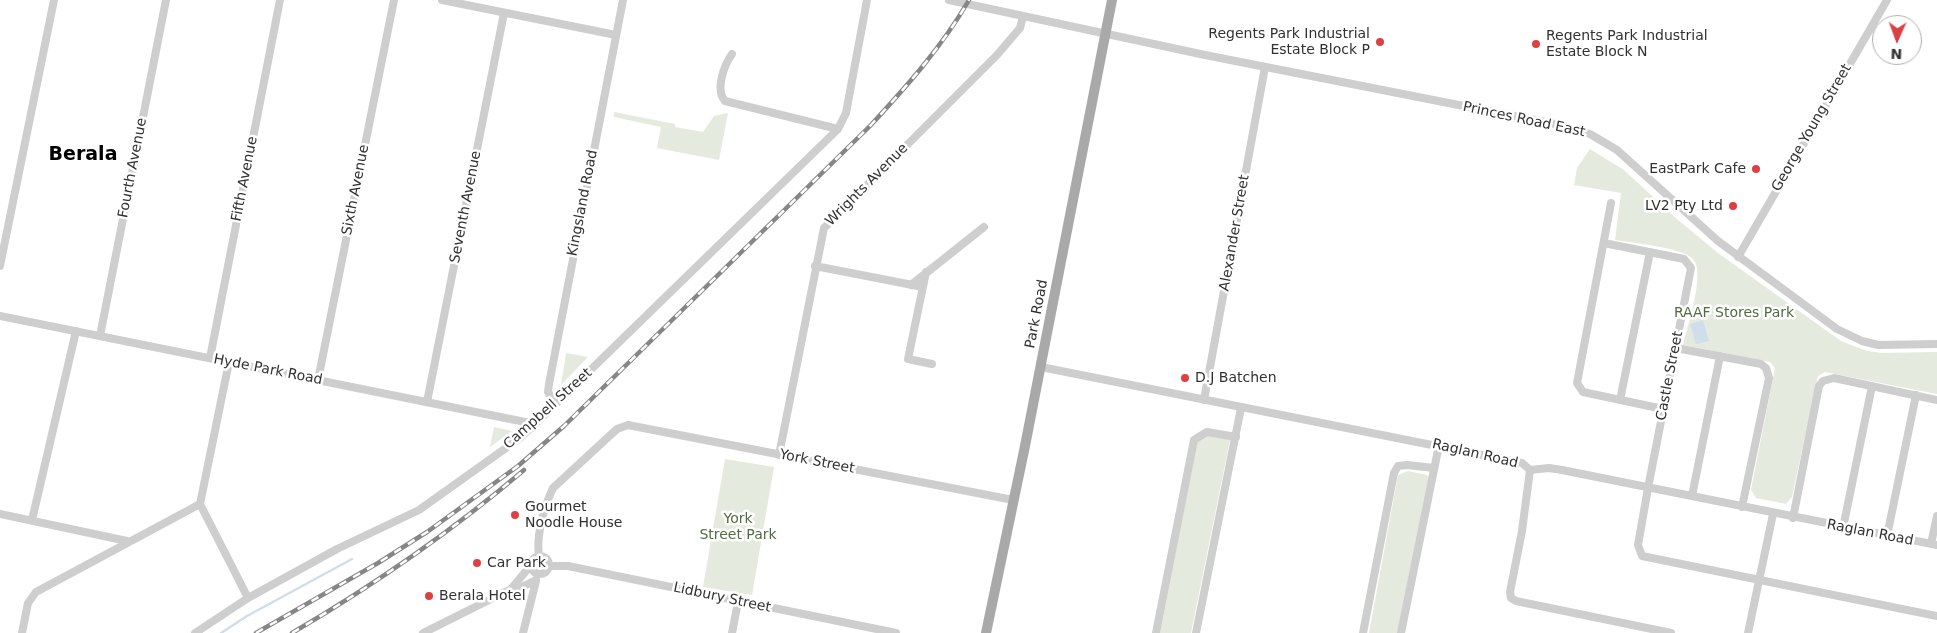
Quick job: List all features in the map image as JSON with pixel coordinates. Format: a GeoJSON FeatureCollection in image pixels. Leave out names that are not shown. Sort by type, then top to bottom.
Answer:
{"type":"FeatureCollection","features":[{"type":"Feature","properties":{"kind":"main road","name":"Park Road"},"geometry":{"type":"LineString","coordinates":[[986,633],[1041,367],[1112,0]]}},
{"type":"Feature","properties":{"kind":"street"},"geometry":{"type":"LineString","coordinates":[[0,266],[54,0]]}},
{"type":"Feature","properties":{"kind":"street","name":"Fourth Avenue"},"geometry":{"type":"LineString","coordinates":[[100,336],[166,0]]}},
{"type":"Feature","properties":{"kind":"street","name":"Fifth Avenue"},"geometry":{"type":"LineString","coordinates":[[210,358],[280,0]]}},
{"type":"Feature","properties":{"kind":"street","name":"Sixth Avenue"},"geometry":{"type":"LineString","coordinates":[[318,380],[394,0]]}},
{"type":"Feature","properties":{"kind":"street"},"geometry":{"type":"LineString","coordinates":[[442,0],[478,3],[504,13],[616,35]]}},
{"type":"Feature","properties":{"kind":"street","name":"Kingsland Road"},"geometry":{"type":"LineString","coordinates":[[556,404],[548,392],[549,384],[623,0]]}},
{"type":"Feature","properties":{"kind":"street","name":"Campbell Street"},"geometry":{"type":"LineString","coordinates":[[195,633],[248,598],[343,545],[419,510],[520,438],[535,424],[838,129],[846,113],[867,0]]}},
{"type":"Feature","properties":{"kind":"street","name":"George Young Street"},"geometry":{"type":"LineString","coordinates":[[1738,256],[1887,0]]}},
{"type":"Feature","properties":{"kind":"street","name":"Princes Road East"},"geometry":{"type":"LineString","coordinates":[[951,1],[1265,67],[1560,125],[1590,134],[1625,156],[1696,223],[1837,330],[1850,337],[1878,345],[1937,344]]}},
{"type":"Feature","properties":{"kind":"street","name":"Seventh Avenue"},"geometry":{"type":"LineString","coordinates":[[427,402],[504,13]]}},
{"type":"Feature","properties":{"kind":"street","name":"Wrights Avenue"},"geometry":{"type":"LineString","coordinates":[[779,454],[815,266],[822,232],[826,223],[997,55],[1020,28],[1024,16]]}},
{"type":"Feature","properties":{"kind":"street"},"geometry":{"type":"LineString","coordinates":[[732,54],[725,64],[720,93],[725,101],[838,129]]}},
{"type":"Feature","properties":{"kind":"street","name":"Alexander Street"},"geometry":{"type":"LineString","coordinates":[[1204,400],[1265,67]]}},
{"type":"Feature","properties":{"kind":"street"},"geometry":{"type":"LineString","coordinates":[[1611,203],[1577,383],[1583,392],[1663,409]]}},
{"type":"Feature","properties":{"kind":"street"},"geometry":{"type":"LineString","coordinates":[[911,285],[984,227]]}},
{"type":"Feature","properties":{"kind":"street","name":"Castle Street"},"geometry":{"type":"LineString","coordinates":[[1604,243],[1684,259],[1689,262],[1691,268],[1638,545],[1642,556],[1760,579]]}},
{"type":"Feature","properties":{"kind":"street"},"geometry":{"type":"LineString","coordinates":[[1620,400],[1650,252]]}},
{"type":"Feature","properties":{"kind":"street"},"geometry":{"type":"LineString","coordinates":[[815,266],[923,287]]}},
{"type":"Feature","properties":{"kind":"street"},"geometry":{"type":"LineString","coordinates":[[926,272],[908,359],[932,364]]}},
{"type":"Feature","properties":{"kind":"street","name":"Hyde Park Road"},"geometry":{"type":"LineString","coordinates":[[0,316],[535,424]]}},
{"type":"Feature","properties":{"kind":"street"},"geometry":{"type":"LineString","coordinates":[[32,520],[76,331]]}},
{"type":"Feature","properties":{"kind":"street"},"geometry":{"type":"LineString","coordinates":[[1676,348],[1762,364],[1768,373],[1742,507]]}},
{"type":"Feature","properties":{"kind":"street"},"geometry":{"type":"LineString","coordinates":[[1692,496],[1720,356]]}},
{"type":"Feature","properties":{"kind":"street"},"geometry":{"type":"LineString","coordinates":[[229,362],[200,504],[248,598]]}},
{"type":"Feature","properties":{"kind":"street","name":"Raglan Road"},"geometry":{"type":"LineString","coordinates":[[1041,367],[1241,408],[1439,445],[1522,463],[1530,470],[1549,468],[1934,545]]}},
{"type":"Feature","properties":{"kind":"street"},"geometry":{"type":"LineString","coordinates":[[1793,518],[1819,386],[1823,381],[1834,378],[1937,400]]}},
{"type":"Feature","properties":{"kind":"street"},"geometry":{"type":"LineString","coordinates":[[1843,528],[1872,386]]}},
{"type":"Feature","properties":{"kind":"street"},"geometry":{"type":"LineString","coordinates":[[1887,536],[1916,395]]}},
{"type":"Feature","properties":{"kind":"street"},"geometry":{"type":"LineString","coordinates":[[1196,633],[1241,408]]}},
{"type":"Feature","properties":{"kind":"street","name":"York Street"},"geometry":{"type":"LineString","coordinates":[[539,556],[538,544],[547,499],[553,488],[621,426],[634,426],[1013,500]]}},
{"type":"Feature","properties":{"kind":"street"},"geometry":{"type":"LineString","coordinates":[[1156,633],[1194,440],[1207,432],[1236,437]]}},
{"type":"Feature","properties":{"kind":"street"},"geometry":{"type":"LineString","coordinates":[[1401,633],[1439,445]]}},
{"type":"Feature","properties":{"kind":"street"},"geometry":{"type":"LineString","coordinates":[[1363,633],[1394,474],[1398,466],[1434,468]]}},
{"type":"Feature","properties":{"kind":"street"},"geometry":{"type":"LineString","coordinates":[[1530,470],[1522,531],[1510,592],[1511,598],[1516,601],[1671,633]]}},
{"type":"Feature","properties":{"kind":"street"},"geometry":{"type":"LineString","coordinates":[[22,633],[28,603],[36,592],[127,541],[200,504]]}},
{"type":"Feature","properties":{"kind":"street"},"geometry":{"type":"LineString","coordinates":[[0,514],[127,541]]}},
{"type":"Feature","properties":{"kind":"street"},"geometry":{"type":"LineString","coordinates":[[1748,633],[1773,514]]}},
{"type":"Feature","properties":{"kind":"street"},"geometry":{"type":"LineString","coordinates":[[1934,545],[1937,516]]}},
{"type":"Feature","properties":{"kind":"street"},"geometry":{"type":"LineString","coordinates":[[423,633],[515,590],[537,577],[546,571],[549,566],[546,558],[539,556],[515,590]]}},
{"type":"Feature","properties":{"kind":"street"},"geometry":{"type":"LineString","coordinates":[[523,633],[537,577],[532,564]]}},
{"type":"Feature","properties":{"kind":"street","name":"Lidbury Street"},"geometry":{"type":"LineString","coordinates":[[549,566],[568,566],[896,633]]}},
{"type":"Feature","properties":{"kind":"street"},"geometry":{"type":"LineString","coordinates":[[1760,579],[1937,616]]}},
{"type":"Feature","properties":{"kind":"street"},"geometry":{"type":"LineString","coordinates":[[515,590],[525,594],[528,608]]}},
{"type":"Feature","properties":{"kind":"street"},"geometry":{"type":"LineString","coordinates":[[732,633],[738,602]]}},
{"type":"Feature","properties":{"kind":"green space"},"geometry":{"type":"Polygon","coordinates":[[[614,112],[675,124],[675,127],[703,132],[714,116],[728,113],[719,160],[657,148],[661,127],[614,117],[614,112]]]}},
{"type":"Feature","properties":{"kind":"green space","name":"RAAF Stores Park"},"geometry":{"type":"Polygon","coordinates":[[[1590,149],[1624,170],[1678,220],[1718,253],[1841,341],[1867,351],[1882,353],[1937,352],[1937,394],[1825,372],[1818,376],[1792,497],[1786,504],[1756,498],[1751,490],[1775,368],[1770,362],[1683,345],[1697,287],[1696,266],[1693,259],[1678,251],[1615,240],[1621,193],[1574,185],[1577,168],[1590,149]]]}},
{"type":"Feature","properties":{"kind":"green space"},"geometry":{"type":"Polygon","coordinates":[[[566,353],[588,357],[561,385],[566,353]]]}},
{"type":"Feature","properties":{"kind":"green space"},"geometry":{"type":"Polygon","coordinates":[[[494,427],[512,431],[490,447],[494,427]]]}},
{"type":"Feature","properties":{"kind":"green space"},"geometry":{"type":"Polygon","coordinates":[[[1209,436],[1230,440],[1191,633],[1160,633],[1197,443],[1209,436]]]}},
{"type":"Feature","properties":{"kind":"green space","name":"York Street Park"},"geometry":{"type":"Polygon","coordinates":[[[725,459],[774,467],[752,595],[703,587],[725,459]]]}},
{"type":"Feature","properties":{"kind":"green space"},"geometry":{"type":"Polygon","coordinates":[[[1408,471],[1427,475],[1429,478],[1398,633],[1369,633],[1398,475],[1408,471]]]}},
{"type":"Feature","properties":{"kind":"water"},"geometry":{"type":"Polygon","coordinates":[[[1703,320],[1709,341],[1696,344],[1690,324],[1703,320]]]}},
{"type":"Feature","properties":{"kind":"waterway"},"geometry":{"type":"LineString","coordinates":[[221,633],[247,616],[352,559]]}},
{"type":"Feature","properties":{"kind":"railway"},"geometry":{"type":"LineString","coordinates":[[256,633],[378,563],[427,532],[518,466],[564,426],[870,126],[935,50],[969,0]]}},
{"type":"Feature","properties":{"kind":"railway"},"geometry":{"type":"LineString","coordinates":[[292,633],[353,596],[411,557],[524,470]]}},
{"type":"Feature","properties":{"kind":"place","name":"Regents Park Industrial Estate Block P"},"geometry":{"type":"Point","coordinates":[1380,42]}},
{"type":"Feature","properties":{"kind":"place","name":"Regents Park Industrial Estate Block N"},"geometry":{"type":"Point","coordinates":[1536,44]}},
{"type":"Feature","properties":{"kind":"place","name":"EastPark Cafe"},"geometry":{"type":"Point","coordinates":[1756,169]}},
{"type":"Feature","properties":{"kind":"place","name":"LV2 Pty Ltd"},"geometry":{"type":"Point","coordinates":[1733,206]}},
{"type":"Feature","properties":{"kind":"place","name":"D.J Batchen"},"geometry":{"type":"Point","coordinates":[1185,378]}},
{"type":"Feature","properties":{"kind":"place","name":"Gourmet Noodle House"},"geometry":{"type":"Point","coordinates":[515,515]}},
{"type":"Feature","properties":{"kind":"place","name":"Car Park"},"geometry":{"type":"Point","coordinates":[477,563]}},
{"type":"Feature","properties":{"kind":"place","name":"Berala Hotel"},"geometry":{"type":"Point","coordinates":[429,596]}},
{"type":"Feature","properties":{"kind":"district","name":"Berala"},"geometry":{"type":"Point","coordinates":[83,155]}}]}
